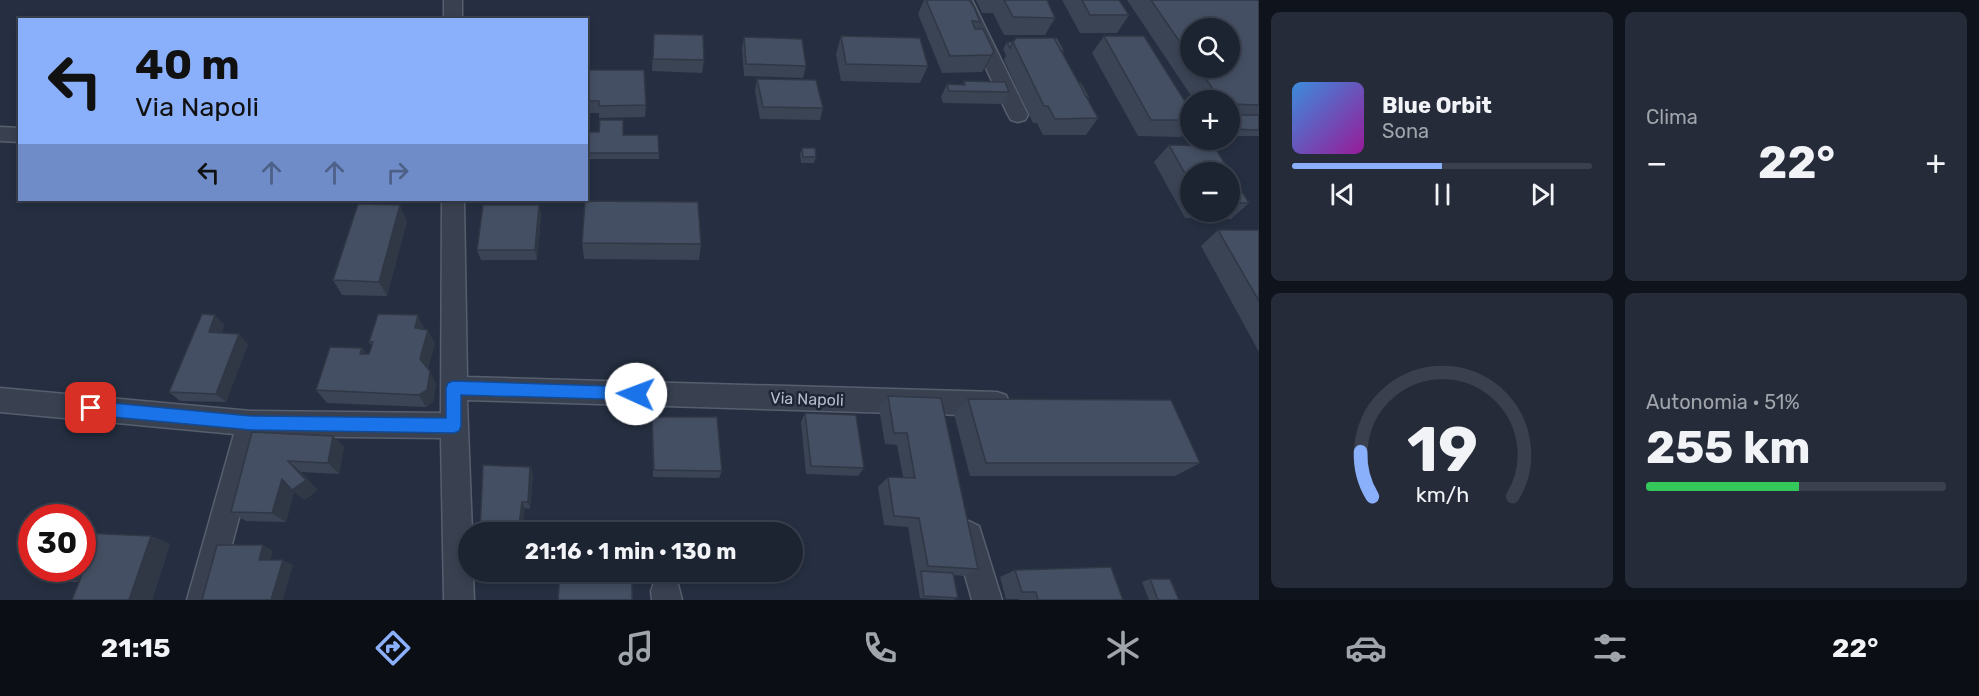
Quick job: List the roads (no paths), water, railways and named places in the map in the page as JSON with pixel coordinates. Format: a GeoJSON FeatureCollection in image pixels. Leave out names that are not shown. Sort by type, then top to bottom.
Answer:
{"type":"FeatureCollection","features":[{"type":"Feature","properties":{"kind":"street"},"geometry":{"type":"LineString","coordinates":[[453,0],[453,18]]}},
{"type":"Feature","properties":{"kind":"street"},"geometry":{"type":"LineString","coordinates":[[963,0],[1018,115]]}},
{"type":"Feature","properties":{"kind":"street"},"geometry":{"type":"LineString","coordinates":[[0,135],[18,135]]}},
{"type":"Feature","properties":{"kind":"street"},"geometry":{"type":"LineString","coordinates":[[453,201],[453,388],[459,600]]}},
{"type":"Feature","properties":{"kind":"street","name":"Via Napoli"},"geometry":{"type":"LineString","coordinates":[[453,388],[936,414],[1025,404]]}},
{"type":"Feature","properties":{"kind":"street"},"geometry":{"type":"LineString","coordinates":[[0,400],[251,423],[454,426]]}},
{"type":"Feature","properties":{"kind":"street"},"geometry":{"type":"LineString","coordinates":[[202,600],[251,423]]}},
{"type":"Feature","properties":{"kind":"street"},"geometry":{"type":"LineString","coordinates":[[963,512],[987,600]]}}]}
